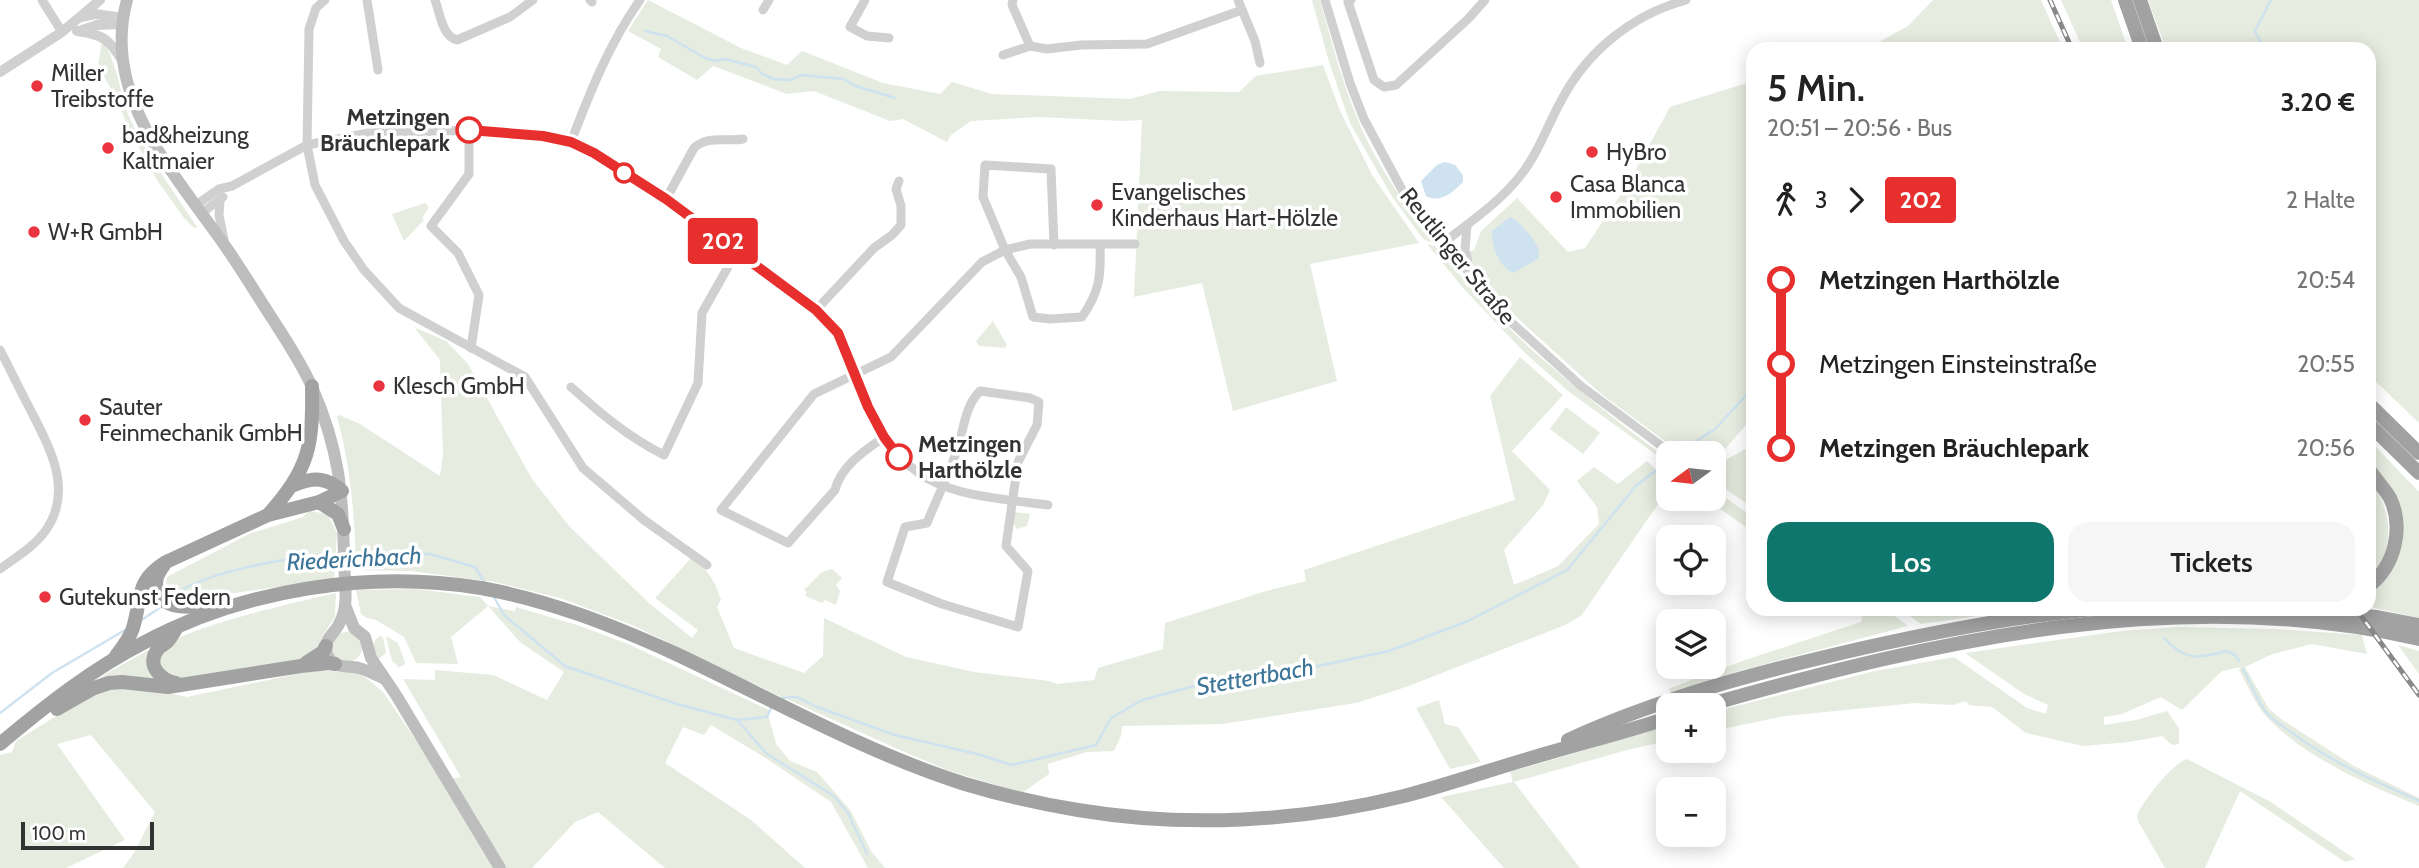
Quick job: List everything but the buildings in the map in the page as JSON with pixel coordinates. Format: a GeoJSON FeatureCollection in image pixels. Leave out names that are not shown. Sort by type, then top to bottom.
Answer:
{"type":"FeatureCollection","features":[{"type":"Feature","properties":{"kind":"highway"},"geometry":{"type":"LineString","coordinates":[[2125,0],[2140,42]]}},
{"type":"Feature","properties":{"kind":"highway"},"geometry":{"type":"LineString","coordinates":[[2140,0],[2155,42]]}},
{"type":"Feature","properties":{"kind":"highway"},"geometry":{"type":"LineString","coordinates":[[268,515],[294,485],[305,464],[313,414],[312,386]]}},
{"type":"Feature","properties":{"kind":"highway"},"geometry":{"type":"LineString","coordinates":[[2376,411],[2419,453]]}},
{"type":"Feature","properties":{"kind":"highway"},"geometry":{"type":"LineString","coordinates":[[2376,431],[2419,473]]}},
{"type":"Feature","properties":{"kind":"highway"},"geometry":{"type":"LineString","coordinates":[[2399,433],[2419,444]]}},
{"type":"Feature","properties":{"kind":"highway"},"geometry":{"type":"LineString","coordinates":[[113,660],[134,622],[145,579],[153,569],[268,515],[318,502],[342,491],[333,483],[317,478],[294,485]]}},
{"type":"Feature","properties":{"kind":"highway"},"geometry":{"type":"LineString","coordinates":[[2376,479],[2390,499],[2397,527],[2392,555],[2376,579]]}},
{"type":"Feature","properties":{"kind":"highway"},"geometry":{"type":"LineString","coordinates":[[318,502],[338,514],[344,530]]}},
{"type":"Feature","properties":{"kind":"highway"},"geometry":{"type":"LineString","coordinates":[[166,562],[157,575],[156,588],[165,602],[181,608],[208,604],[235,605]]}},
{"type":"Feature","properties":{"kind":"highway"},"geometry":{"type":"LineString","coordinates":[[0,744],[55,699],[113,660],[178,626],[235,605],[296,590],[377,582],[424,581],[506,593],[584,615],[671,652],[862,744],[966,784],[1081,811],[1150,818],[1221,820],[1284,817],[1391,799],[1656,722]]}},
{"type":"Feature","properties":{"kind":"highway"},"geometry":{"type":"LineString","coordinates":[[1532,758],[1631,713],[1802,662],[1955,629],[2045,616]]}},
{"type":"Feature","properties":{"kind":"highway"},"geometry":{"type":"LineString","coordinates":[[2367,616],[2419,625]]}},
{"type":"Feature","properties":{"kind":"highway"},"geometry":{"type":"LineString","coordinates":[[1726,700],[1927,649],[2094,623],[2204,617],[2311,622],[2419,639]]}},
{"type":"Feature","properties":{"kind":"highway"},"geometry":{"type":"LineString","coordinates":[[178,626],[153,658],[154,667],[165,681],[184,685]]}},
{"type":"Feature","properties":{"kind":"highway"},"geometry":{"type":"LineString","coordinates":[[301,666],[323,652],[326,646]]}},
{"type":"Feature","properties":{"kind":"highway"},"geometry":{"type":"LineString","coordinates":[[13,734],[71,700],[109,683],[168,687],[301,666],[335,664]]}},
{"type":"Feature","properties":{"kind":"main road"},"geometry":{"type":"LineString","coordinates":[[127,0],[123,21],[124,64],[131,97],[145,128],[158,152],[225,245],[286,341],[312,386],[329,432],[342,491],[344,530],[345,605],[337,629]]}},
{"type":"Feature","properties":{"kind":"main road"},"geometry":{"type":"LineString","coordinates":[[345,605],[354,628]]}},
{"type":"Feature","properties":{"kind":"main road"},"geometry":{"type":"LineString","coordinates":[[383,678],[354,667],[335,664],[330,659],[326,646],[329,636],[337,629],[347,626],[365,637],[367,650],[383,678],[404,706],[500,868]]}},
{"type":"Feature","properties":{"kind":"main road"},"geometry":{"type":"LineString","coordinates":[[354,667],[364,659],[367,650]]}},
{"type":"Feature","properties":{"kind":"street"},"geometry":{"type":"LineString","coordinates":[[41,0],[62,32]]}},
{"type":"Feature","properties":{"kind":"street"},"geometry":{"type":"LineString","coordinates":[[0,72],[62,32],[100,0]]}},
{"type":"Feature","properties":{"kind":"street"},"geometry":{"type":"LineString","coordinates":[[325,0],[317,8],[309,29],[307,145],[315,185],[337,229],[364,270],[399,308],[525,377],[583,468],[644,520],[707,565]]}},
{"type":"Feature","properties":{"kind":"street"},"geometry":{"type":"LineString","coordinates":[[367,0],[379,70]]}},
{"type":"Feature","properties":{"kind":"street"},"geometry":{"type":"LineString","coordinates":[[435,0],[447,33],[457,40],[510,18],[533,0]]}},
{"type":"Feature","properties":{"kind":"street"},"geometry":{"type":"LineString","coordinates":[[571,142],[597,74],[640,0]]}},
{"type":"Feature","properties":{"kind":"street"},"geometry":{"type":"LineString","coordinates":[[763,10],[769,0]]}},
{"type":"Feature","properties":{"kind":"street"},"geometry":{"type":"LineString","coordinates":[[865,0],[850,27],[867,36],[889,38]]}},
{"type":"Feature","properties":{"kind":"street"},"geometry":{"type":"LineString","coordinates":[[1013,0],[1012,5],[1030,46]]}},
{"type":"Feature","properties":{"kind":"street"},"geometry":{"type":"LineString","coordinates":[[1238,0],[1255,41],[1260,63]]}},
{"type":"Feature","properties":{"kind":"street","name":"Reutlinger Straße"},"geometry":{"type":"LineString","coordinates":[[1325,0],[1364,119],[1408,201],[1512,323],[1581,386],[1656,442]]}},
{"type":"Feature","properties":{"kind":"street"},"geometry":{"type":"LineString","coordinates":[[1350,0],[1348,2],[1374,80],[1384,87],[1395,85],[1468,19],[1485,0]]}},
{"type":"Feature","properties":{"kind":"street"},"geometry":{"type":"LineString","coordinates":[[1443,243],[1467,225],[1520,176],[1533,158],[1571,83],[1592,56],[1620,31],[1676,1],[1686,0]]}},
{"type":"Feature","properties":{"kind":"street"},"geometry":{"type":"LineString","coordinates":[[1003,55],[1030,46],[1047,49],[1081,45],[1147,44],[1242,10]]}},
{"type":"Feature","properties":{"kind":"street"},"geometry":{"type":"LineString","coordinates":[[79,18],[94,14],[123,21]]}},
{"type":"Feature","properties":{"kind":"street"},"geometry":{"type":"LineString","coordinates":[[77,31],[123,21]]}},
{"type":"Feature","properties":{"kind":"street"},"geometry":{"type":"LineString","coordinates":[[62,32],[100,34],[115,48],[124,64]]}},
{"type":"Feature","properties":{"kind":"street"},"geometry":{"type":"LineString","coordinates":[[469,130],[469,173],[431,226],[458,253],[479,295],[471,348]]}},
{"type":"Feature","properties":{"kind":"street"},"geometry":{"type":"LineString","coordinates":[[199,209],[219,189],[232,186],[307,145],[368,133],[469,130],[520,132],[571,142],[594,153],[666,199],[816,310],[838,333],[884,437],[903,462],[942,486],[965,494],[1048,505]]}},
{"type":"Feature","properties":{"kind":"street"},"geometry":{"type":"LineString","coordinates":[[666,199],[694,148],[701,141],[712,139],[729,142],[743,139]]}},
{"type":"Feature","properties":{"kind":"street"},"geometry":{"type":"LineString","coordinates":[[1054,246],[1051,169],[985,165],[983,197],[1005,250],[1021,277],[1033,317],[1082,317],[1092,302],[1101,278],[1100,245]]}},
{"type":"Feature","properties":{"kind":"street"},"geometry":{"type":"LineString","coordinates":[[816,310],[874,248],[901,225],[901,206],[895,189],[899,181]]}},
{"type":"Feature","properties":{"kind":"street"},"geometry":{"type":"LineString","coordinates":[[199,209],[222,198],[232,186]]}},
{"type":"Feature","properties":{"kind":"street"},"geometry":{"type":"LineString","coordinates":[[222,198],[219,215],[225,245]]}},
{"type":"Feature","properties":{"kind":"street"},"geometry":{"type":"LineString","coordinates":[[1467,225],[1465,250],[1473,279]]}},
{"type":"Feature","properties":{"kind":"street"},"geometry":{"type":"LineString","coordinates":[[884,437],[859,454],[837,481],[835,490],[788,542],[721,510],[814,394],[891,357],[982,262],[1005,250],[1030,244],[1135,244]]}},
{"type":"Feature","properties":{"kind":"street"},"geometry":{"type":"LineString","coordinates":[[571,387],[607,420],[664,456],[698,383],[702,313],[737,251]]}},
{"type":"Feature","properties":{"kind":"street"},"geometry":{"type":"LineString","coordinates":[[0,349],[48,444],[56,465],[59,494],[55,512],[39,539],[0,569]]}},
{"type":"Feature","properties":{"kind":"street"},"geometry":{"type":"LineString","coordinates":[[980,391],[1030,398],[1039,402],[1037,425],[1018,462],[1006,546],[1028,571],[1018,627],[954,608],[887,582],[905,527],[927,523],[942,486],[958,445],[963,423],[980,391]]}},
{"type":"Feature","properties":{"kind":"shaded area"},"geometry":{"type":"Polygon","coordinates":[[[648,0],[741,48],[787,65],[802,51],[883,83],[940,94],[952,82],[992,94],[1130,99],[1160,91],[1239,92],[1256,76],[1323,65],[1340,111],[1372,175],[1419,243],[1310,264],[1337,381],[1233,411],[1202,283],[1134,297],[1142,120],[1039,117],[971,121],[951,135],[947,142],[903,119],[890,121],[814,91],[787,94],[713,66],[697,80],[658,57],[661,49],[628,31],[648,0]]]}},
{"type":"Feature","properties":{"kind":"shaded area"},"geometry":{"type":"Polygon","coordinates":[[[1312,0],[1320,0],[1346,87],[1366,138],[1397,192],[1433,243],[1423,239],[1391,195],[1350,123],[1312,0]]]}},
{"type":"Feature","properties":{"kind":"shaded area"},"geometry":{"type":"Polygon","coordinates":[[[1933,0],[2041,0],[2060,42],[1879,42],[1908,26],[1933,0]]]}},
{"type":"Feature","properties":{"kind":"shaded area"},"geometry":{"type":"Polygon","coordinates":[[[2061,0],[2111,0],[2126,42],[2080,42],[2061,0]]]}},
{"type":"Feature","properties":{"kind":"shaded area"},"geometry":{"type":"Polygon","coordinates":[[[2148,0],[2419,0],[2419,423],[2376,382],[2376,42],[2163,42],[2148,0]]]}},
{"type":"Feature","properties":{"kind":"shaded area"},"geometry":{"type":"Polygon","coordinates":[[[102,40],[112,59],[127,111],[138,135],[197,227],[194,228],[184,218],[157,180],[127,125],[117,99],[98,66],[102,40]]]}},
{"type":"Feature","properties":{"kind":"shaded area"},"geometry":{"type":"Polygon","coordinates":[[[1746,83],[1746,425],[1726,448],[1726,441],[1665,441],[1600,393],[1490,293],[1474,267],[1469,252],[1474,250],[1481,231],[1517,198],[1568,252],[1585,248],[1629,182],[1670,107],[1746,83]]]}},
{"type":"Feature","properties":{"kind":"shaded area"},"geometry":{"type":"Polygon","coordinates":[[[425,203],[429,207],[422,218],[424,220],[404,241],[392,214],[425,203]]]}},
{"type":"Feature","properties":{"kind":"shaded area"},"geometry":{"type":"Polygon","coordinates":[[[1427,244],[1435,246],[1530,348],[1597,405],[1656,450],[1656,455],[1568,391],[1524,352],[1464,289],[1427,244]]]}},
{"type":"Feature","properties":{"kind":"shaded area"},"geometry":{"type":"Polygon","coordinates":[[[993,321],[1007,345],[1005,348],[979,346],[976,341],[993,321]]]}},
{"type":"Feature","properties":{"kind":"shaded area"},"geometry":{"type":"Polygon","coordinates":[[[414,327],[446,341],[468,364],[532,479],[569,526],[649,603],[692,638],[698,630],[655,598],[692,557],[707,571],[716,587],[721,600],[717,607],[734,648],[804,673],[823,656],[824,618],[906,657],[974,672],[1057,684],[1094,680],[1098,668],[1163,649],[1165,623],[1306,581],[1304,570],[1515,500],[1490,396],[1520,357],[1563,395],[1512,451],[1550,490],[1543,505],[1504,550],[1514,585],[1558,566],[1599,524],[1597,507],[1577,481],[1594,467],[1618,484],[1647,461],[1656,470],[1656,507],[1581,616],[1565,625],[1406,687],[1356,703],[1223,724],[1122,726],[1114,751],[1087,752],[1048,764],[1049,774],[1022,793],[947,770],[769,691],[632,625],[560,598],[495,582],[411,571],[356,570],[351,493],[337,417],[339,415],[360,424],[440,476],[443,455],[440,360],[414,327]]]}},
{"type":"Feature","properties":{"kind":"shaded area"},"geometry":{"type":"Polygon","coordinates":[[[1566,407],[1600,433],[1583,454],[1550,429],[1566,407]]]}},
{"type":"Feature","properties":{"kind":"shaded area"},"geometry":{"type":"Polygon","coordinates":[[[2376,447],[2419,492],[2419,618],[2376,608],[2376,577],[2399,532],[2376,480],[2376,447]]]}},
{"type":"Feature","properties":{"kind":"shaded area"},"geometry":{"type":"Polygon","coordinates":[[[1746,449],[1746,503],[1726,489],[1726,460],[1746,449]]]}},
{"type":"Feature","properties":{"kind":"shaded area"},"geometry":{"type":"Polygon","coordinates":[[[2376,490],[2387,517],[2388,530],[2384,554],[2376,569],[2376,490]]]}},
{"type":"Feature","properties":{"kind":"shaded area"},"geometry":{"type":"Polygon","coordinates":[[[1726,498],[1746,512],[1746,527],[1723,511],[1726,511],[1726,498]]]}},
{"type":"Feature","properties":{"kind":"shaded area"},"geometry":{"type":"Polygon","coordinates":[[[309,511],[328,514],[337,533],[334,579],[177,601],[171,596],[166,585],[167,577],[249,534],[303,517],[309,511]]]}},
{"type":"Feature","properties":{"kind":"shaded area"},"geometry":{"type":"Polygon","coordinates":[[[1015,512],[1030,514],[1027,526],[1017,529],[1013,523],[1015,512]]]}},
{"type":"Feature","properties":{"kind":"shaded area"},"geometry":{"type":"Polygon","coordinates":[[[832,569],[842,578],[836,585],[840,591],[836,605],[805,596],[807,592],[804,590],[822,572],[832,569]]]}},
{"type":"Feature","properties":{"kind":"shaded area"},"geometry":{"type":"Polygon","coordinates":[[[416,589],[480,597],[488,606],[451,637],[458,664],[416,663],[404,637],[361,614],[356,590],[416,589]]]}},
{"type":"Feature","properties":{"kind":"shaded area"},"geometry":{"type":"Polygon","coordinates":[[[336,593],[335,617],[323,635],[317,651],[301,661],[186,680],[168,678],[158,659],[162,649],[192,632],[336,593]]]}},
{"type":"Feature","properties":{"kind":"shaded area"},"geometry":{"type":"Polygon","coordinates":[[[488,606],[515,611],[516,607],[577,625],[628,644],[769,710],[776,744],[790,761],[817,772],[851,811],[871,851],[885,868],[868,868],[831,802],[711,725],[704,735],[683,727],[665,763],[751,820],[805,868],[665,868],[598,812],[575,822],[532,868],[123,868],[134,853],[155,812],[91,735],[57,744],[125,840],[66,868],[0,868],[0,755],[12,752],[16,741],[92,694],[110,687],[160,691],[187,697],[316,670],[360,673],[383,692],[443,780],[461,777],[403,679],[435,680],[435,670],[493,675],[547,700],[564,672],[520,642],[488,606]]]}},
{"type":"Feature","properties":{"kind":"shaded area"},"geometry":{"type":"Polygon","coordinates":[[[1862,616],[1894,616],[1908,626],[1726,675],[1726,667],[1861,622],[1862,616]]]}},
{"type":"Feature","properties":{"kind":"shaded area"},"geometry":{"type":"Polygon","coordinates":[[[1910,616],[1977,616],[1921,624],[1910,616]]]}},
{"type":"Feature","properties":{"kind":"shaded area"},"geometry":{"type":"Polygon","coordinates":[[[2178,627],[2275,629],[2362,635],[2367,654],[2312,644],[2270,655],[2245,667],[2269,709],[2284,721],[2354,766],[2419,798],[2419,806],[2358,779],[2318,757],[2281,731],[2255,700],[2239,670],[2241,667],[2222,671],[2182,710],[2161,697],[2122,714],[2104,717],[2104,725],[2167,711],[2179,728],[2179,744],[2172,745],[2162,736],[2083,746],[2026,733],[1992,707],[1969,705],[1966,701],[1953,705],[1915,703],[1785,716],[1726,728],[1726,709],[1875,671],[1954,657],[2027,708],[2046,714],[2048,705],[2024,694],[1965,653],[2122,631],[2178,627]]]}},
{"type":"Feature","properties":{"kind":"shaded area"},"geometry":{"type":"Polygon","coordinates":[[[347,632],[353,633],[361,641],[361,653],[353,661],[347,662],[341,661],[333,653],[332,647],[333,641],[341,633],[347,632]]]}},
{"type":"Feature","properties":{"kind":"shaded area"},"geometry":{"type":"Polygon","coordinates":[[[380,636],[383,637],[386,653],[376,661],[374,644],[380,636]]]}},
{"type":"Feature","properties":{"kind":"shaded area"},"geometry":{"type":"Polygon","coordinates":[[[386,636],[398,643],[404,665],[399,667],[392,661],[386,636]]]}},
{"type":"Feature","properties":{"kind":"shaded area"},"geometry":{"type":"Polygon","coordinates":[[[2398,645],[2419,651],[2419,674],[2398,645]]]}},
{"type":"Feature","properties":{"kind":"shaded area"},"geometry":{"type":"Polygon","coordinates":[[[149,650],[148,667],[161,685],[129,678],[76,694],[109,672],[149,650]]]}},
{"type":"Feature","properties":{"kind":"shaded area"},"geometry":{"type":"Polygon","coordinates":[[[1695,679],[1713,679],[1671,692],[1668,689],[1695,679]]]}},
{"type":"Feature","properties":{"kind":"shaded area"},"geometry":{"type":"Polygon","coordinates":[[[1439,700],[1445,724],[1458,727],[1481,762],[1450,769],[1416,708],[1439,700]]]}},
{"type":"Feature","properties":{"kind":"shaded area"},"geometry":{"type":"Polygon","coordinates":[[[1656,729],[1656,744],[1514,782],[1580,868],[1504,868],[1441,797],[1513,782],[1510,772],[1656,729]]]}},
{"type":"Feature","properties":{"kind":"shaded area"},"geometry":{"type":"Polygon","coordinates":[[[2187,759],[2269,801],[2355,859],[2345,862],[2240,791],[2205,868],[2165,868],[2137,815],[2159,783],[2174,767],[2187,759]]]}},
{"type":"Feature","properties":{"kind":"water"},"geometry":{"type":"Polygon","coordinates":[[[1445,162],[1455,165],[1463,175],[1463,182],[1441,198],[1426,196],[1421,181],[1437,165],[1445,162]]]}},
{"type":"Feature","properties":{"kind":"water"},"geometry":{"type":"Polygon","coordinates":[[[1510,217],[1532,237],[1539,252],[1539,258],[1514,273],[1500,261],[1492,237],[1492,231],[1510,217]]]}},
{"type":"Feature","properties":{"kind":"waterway","name":"Stettertbach"},"geometry":{"type":"LineString","coordinates":[[2260,42],[2255,31],[2271,0]]}},
{"type":"Feature","properties":{"kind":"waterway"},"geometry":{"type":"LineString","coordinates":[[645,31],[667,36],[705,58],[715,61],[725,59],[756,67],[762,74],[773,79],[791,80],[801,75],[844,79],[853,85],[895,98]]}},
{"type":"Feature","properties":{"kind":"waterway","name":"Stettertbach"},"geometry":{"type":"LineString","coordinates":[[1696,441],[1715,429],[1746,396]]}},
{"type":"Feature","properties":{"kind":"waterway","name":"Stettertbach"},"geometry":{"type":"LineString","coordinates":[[782,698],[797,697],[895,735],[1012,765],[1096,745],[1111,718],[1142,700],[1228,677],[1299,670],[1389,651],[1468,621],[1567,570],[1636,486],[1656,470]]}},
{"type":"Feature","properties":{"kind":"waterway","name":"Riederichbach"},"geometry":{"type":"LineString","coordinates":[[348,553],[430,554],[475,567],[485,583]]}},
{"type":"Feature","properties":{"kind":"waterway","name":"Riederichbach"},"geometry":{"type":"LineString","coordinates":[[171,598],[203,580],[225,573],[275,562],[338,554]]}},
{"type":"Feature","properties":{"kind":"waterway","name":"Riederichbach"},"geometry":{"type":"LineString","coordinates":[[494,597],[504,615],[565,666],[677,704],[737,720],[767,717],[772,706]]}},
{"type":"Feature","properties":{"kind":"waterway","name":"Riederichbach"},"geometry":{"type":"LineString","coordinates":[[140,621],[164,605]]}},
{"type":"Feature","properties":{"kind":"waterway","name":"Riederichbach"},"geometry":{"type":"LineString","coordinates":[[0,713],[52,673],[125,630]]}},
{"type":"Feature","properties":{"kind":"waterway"},"geometry":{"type":"LineString","coordinates":[[2164,638],[2185,654],[2207,656],[2226,651],[2235,655],[2239,661]]}},
{"type":"Feature","properties":{"kind":"waterway"},"geometry":{"type":"LineString","coordinates":[[2243,669],[2262,707],[2278,723],[2337,762],[2419,801]]}},
{"type":"Feature","properties":{"kind":"waterway"},"geometry":{"type":"LineString","coordinates":[[737,720],[767,754],[834,796],[848,813],[867,854]]}},
{"type":"Feature","properties":{"kind":"railway"},"geometry":{"type":"LineString","coordinates":[[2050,0],[2069,42]]}},
{"type":"Feature","properties":{"kind":"railway"},"geometry":{"type":"LineString","coordinates":[[2361,616],[2419,695]]}},
{"type":"Feature","properties":{"kind":"bus line","name":"202"},"geometry":{"type":"LineString","coordinates":[[469,130],[520,132],[543,136],[571,142],[594,153],[666,199],[816,310],[838,333],[868,407],[884,437],[899,457]]}},
{"type":"Feature","properties":{"kind":"place","name":"Miller Treibstoffe"},"geometry":{"type":"Point","coordinates":[37,86]}},
{"type":"Feature","properties":{"kind":"place","name":"Metzingen Bräuchlepark"},"geometry":{"type":"Point","coordinates":[469,130]}},
{"type":"Feature","properties":{"kind":"place","name":"bad&heizung Kaltmaier"},"geometry":{"type":"Point","coordinates":[108,148]}},
{"type":"Feature","properties":{"kind":"place","name":"HyBro"},"geometry":{"type":"Point","coordinates":[1592,152]}},
{"type":"Feature","properties":{"kind":"place","name":"Casa Blanca Immobilien"},"geometry":{"type":"Point","coordinates":[1556,197]}},
{"type":"Feature","properties":{"kind":"place","name":"Evangelisches Kinderhaus Hart-Hölzle"},"geometry":{"type":"Point","coordinates":[1097,205]}},
{"type":"Feature","properties":{"kind":"place","name":"W+R GmbH"},"geometry":{"type":"Point","coordinates":[34,232]}},
{"type":"Feature","properties":{"kind":"place","name":"Klesch GmbH"},"geometry":{"type":"Point","coordinates":[379,386]}},
{"type":"Feature","properties":{"kind":"place","name":"Sauter Feinmechanik GmbH"},"geometry":{"type":"Point","coordinates":[85,420]}},
{"type":"Feature","properties":{"kind":"place","name":"Metzingen Harthölzle"},"geometry":{"type":"Point","coordinates":[899,457]}},
{"type":"Feature","properties":{"kind":"place","name":"Gutekunst Federn"},"geometry":{"type":"Point","coordinates":[45,597]}}]}
